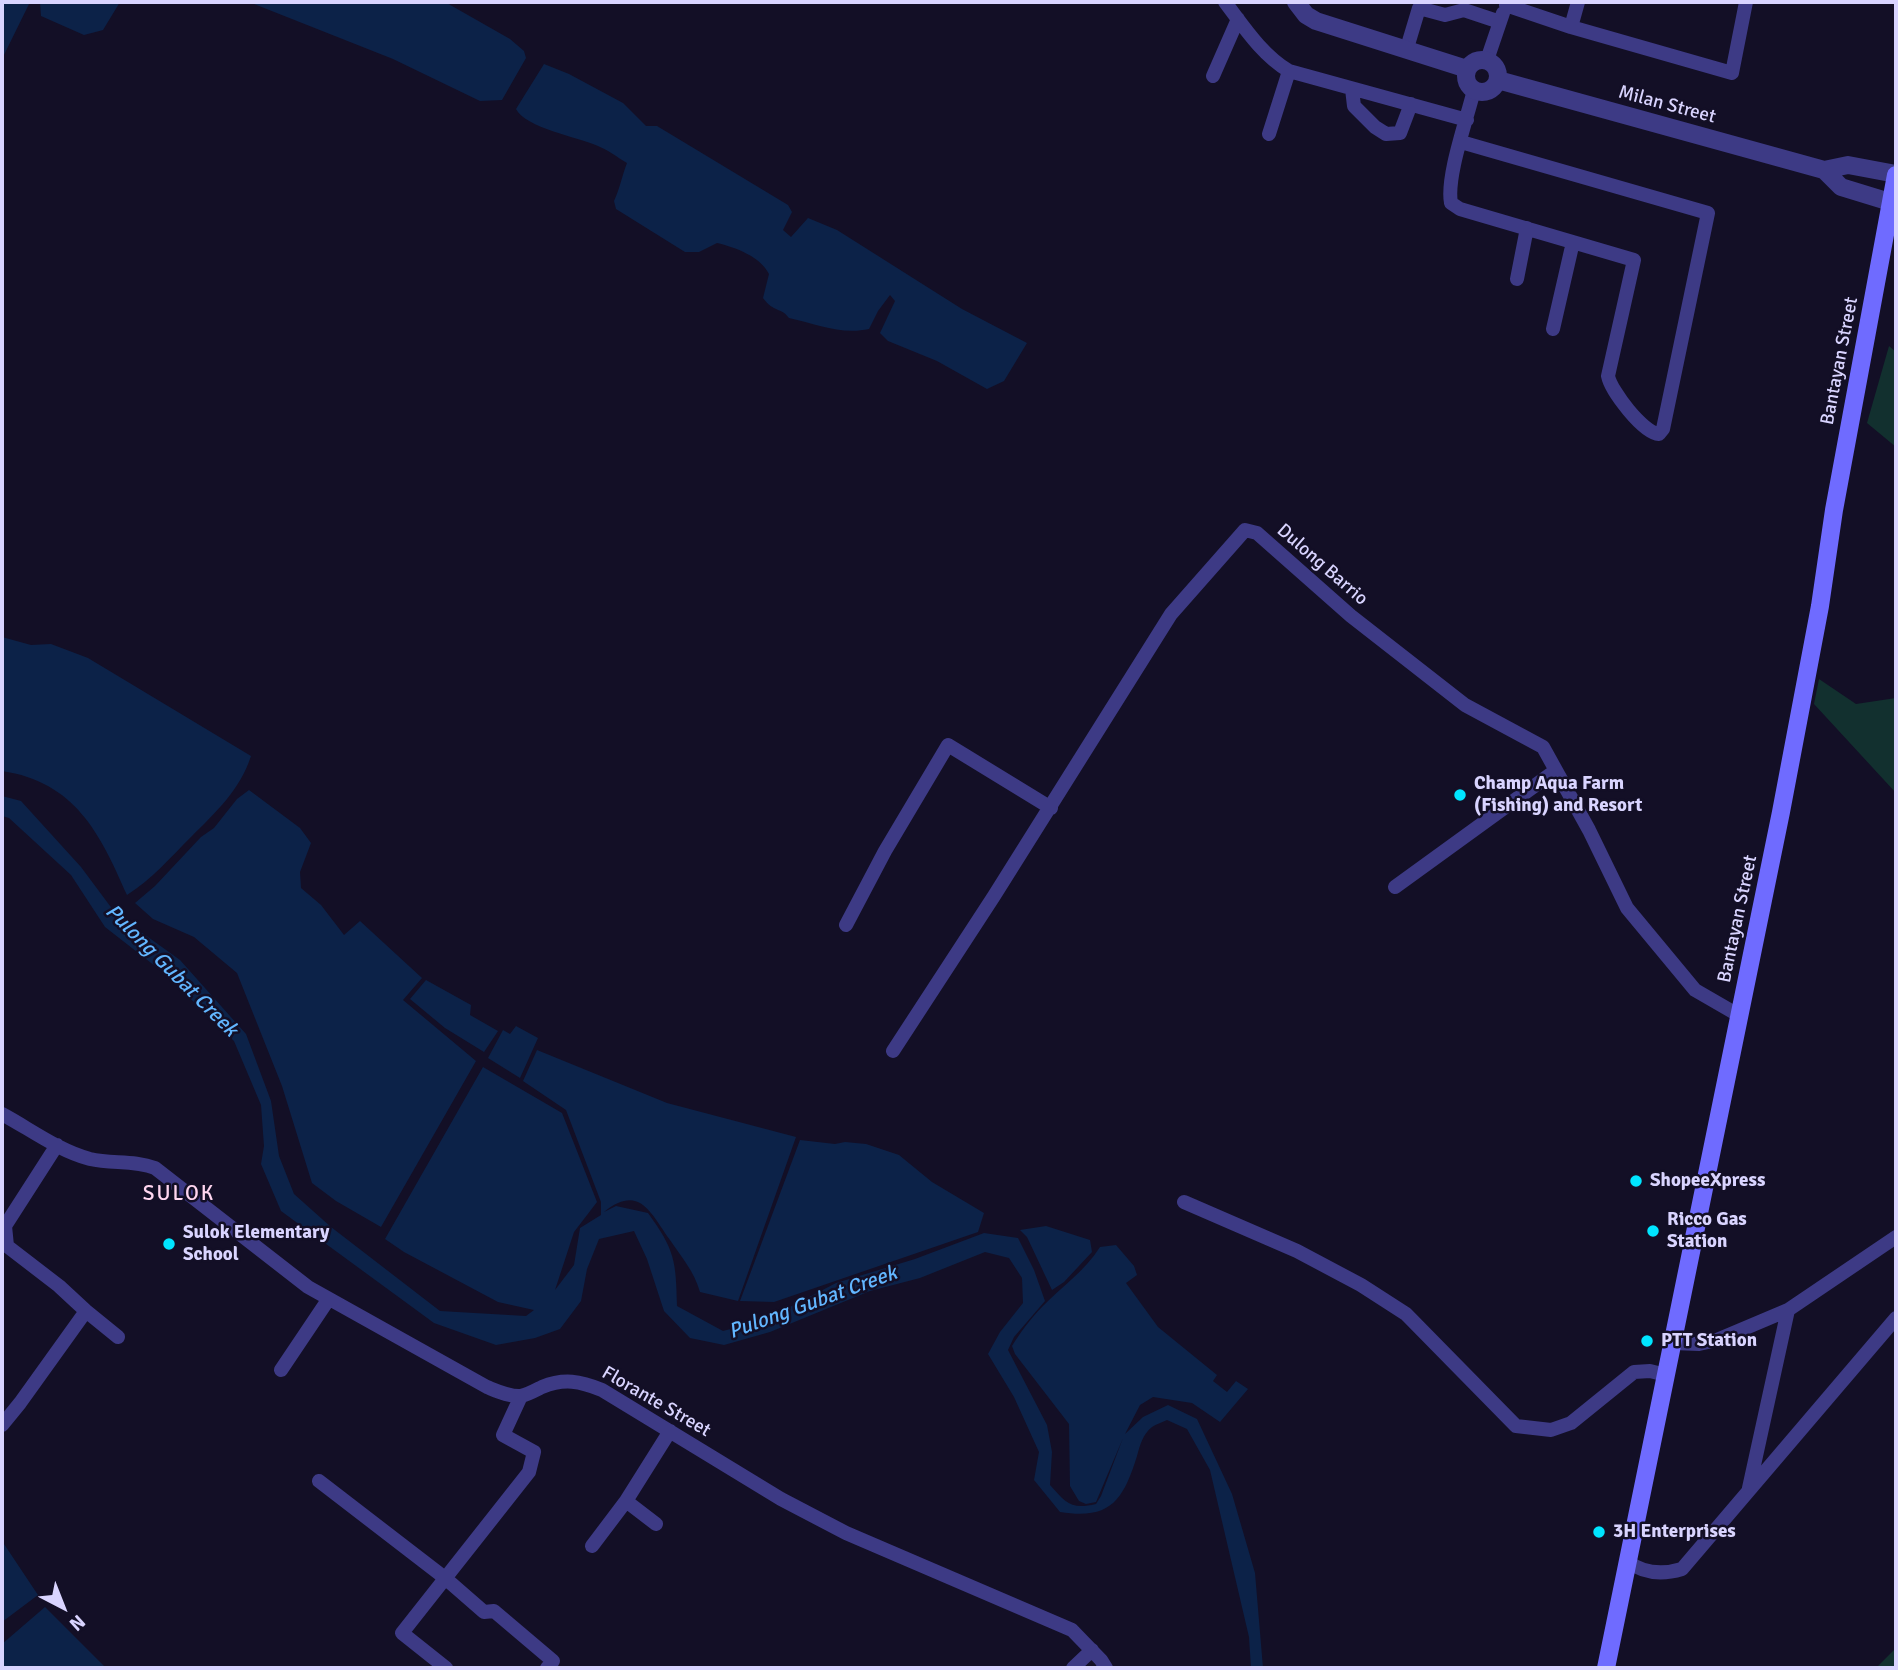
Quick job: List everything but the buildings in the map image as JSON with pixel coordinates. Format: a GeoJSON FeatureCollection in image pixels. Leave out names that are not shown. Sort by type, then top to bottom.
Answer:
{"type":"FeatureCollection","features":[{"type":"Feature","properties":{"kind":"main road","name":"Bantayan Street"},"geometry":{"type":"LineString","coordinates":[[1606,1668],[1782,812],[1896,175]]}},
{"type":"Feature","properties":{"kind":"street"},"geometry":{"type":"LineString","coordinates":[[1225,2],[1274,62],[1289,71],[1467,120]]}},
{"type":"Feature","properties":{"kind":"street"},"geometry":{"type":"LineString","coordinates":[[1296,2],[1307,15],[1317,21],[1467,69]]}},
{"type":"Feature","properties":{"kind":"street"},"geometry":{"type":"LineString","coordinates":[[1571,27],[1578,2]]}},
{"type":"Feature","properties":{"kind":"street"},"geometry":{"type":"LineString","coordinates":[[1487,60],[1506,3],[1571,27],[1732,73],[1742,3]]}},
{"type":"Feature","properties":{"kind":"street"},"geometry":{"type":"LineString","coordinates":[[1407,48],[1419,8],[1445,15],[1464,10],[1500,22]]}},
{"type":"Feature","properties":{"kind":"street"},"geometry":{"type":"LineString","coordinates":[[1213,76],[1238,19]]}},
{"type":"Feature","properties":{"kind":"street"},"geometry":{"type":"LineString","coordinates":[[1487,60],[1498,70],[1498,80],[1488,91],[1474,90],[1466,79],[1467,69],[1475,61],[1487,60]]}},
{"type":"Feature","properties":{"kind":"street"},"geometry":{"type":"LineString","coordinates":[[1269,134],[1289,71]]}},
{"type":"Feature","properties":{"kind":"street","name":"Milan Street"},"geometry":{"type":"LineString","coordinates":[[1498,80],[1824,170],[1848,165],[1896,175]]}},
{"type":"Feature","properties":{"kind":"street"},"geometry":{"type":"LineString","coordinates":[[1352,89],[1354,106],[1386,134],[1401,133],[1411,104]]}},
{"type":"Feature","properties":{"kind":"street"},"geometry":{"type":"LineString","coordinates":[[1461,142],[1708,213],[1663,429],[1659,434],[1648,430],[1610,386],[1608,376],[1634,260],[1460,209],[1451,203],[1449,192],[1461,142],[1467,120],[1474,90]]}},
{"type":"Feature","properties":{"kind":"street","name":"Milan Street"},"geometry":{"type":"LineString","coordinates":[[1824,170],[1841,187],[1890,202]]}},
{"type":"Feature","properties":{"kind":"street"},"geometry":{"type":"LineString","coordinates":[[1517,279],[1527,228]]}},
{"type":"Feature","properties":{"kind":"street"},"geometry":{"type":"LineString","coordinates":[[1553,329],[1573,242]]}},
{"type":"Feature","properties":{"kind":"street","name":"Dulong Barrio"},"geometry":{"type":"LineString","coordinates":[[893,1051],[1051,808],[1171,614],[1245,530],[1257,534],[1351,616],[1465,705],[1543,747],[1589,830],[1627,908],[1695,990],[1740,1016]]}},
{"type":"Feature","properties":{"kind":"street"},"geometry":{"type":"LineString","coordinates":[[846,925],[885,851],[948,745],[1051,808]]}},
{"type":"Feature","properties":{"kind":"street"},"geometry":{"type":"LineString","coordinates":[[1395,887],[1555,771]]}},
{"type":"Feature","properties":{"kind":"street"},"geometry":{"type":"LineString","coordinates":[[2,1114],[57,1145],[89,1158],[137,1163],[155,1168],[328,1300],[487,1387],[501,1393],[521,1396],[503,1435],[534,1451],[529,1472],[402,1633],[446,1668]]}},
{"type":"Feature","properties":{"kind":"street"},"geometry":{"type":"LineString","coordinates":[[57,1145],[3,1225],[7,1246],[118,1337]]}},
{"type":"Feature","properties":{"kind":"street"},"geometry":{"type":"LineString","coordinates":[[1184,1202],[1297,1251],[1361,1285],[1406,1314],[1516,1426],[1551,1430],[1571,1423],[1634,1372],[1650,1371],[1666,1375]]}},
{"type":"Feature","properties":{"kind":"street"},"geometry":{"type":"LineString","coordinates":[[1674,1343],[1699,1344],[1717,1340],[1788,1310],[1896,1237]]}},
{"type":"Feature","properties":{"kind":"street"},"geometry":{"type":"LineString","coordinates":[[281,1370],[328,1300]]}},
{"type":"Feature","properties":{"kind":"street"},"geometry":{"type":"LineString","coordinates":[[1748,1493],[1788,1310]]}},
{"type":"Feature","properties":{"kind":"street"},"geometry":{"type":"LineString","coordinates":[[2,1425],[86,1311]]}},
{"type":"Feature","properties":{"kind":"street"},"geometry":{"type":"LineString","coordinates":[[1627,1561],[1638,1569],[1666,1574],[1682,1569],[1896,1318]]}},
{"type":"Feature","properties":{"kind":"street","name":"Florante Street"},"geometry":{"type":"LineString","coordinates":[[521,1396],[569,1380],[602,1390],[781,1499],[846,1533],[1072,1630],[1106,1668]]}},
{"type":"Feature","properties":{"kind":"street"},"geometry":{"type":"LineString","coordinates":[[592,1546],[626,1501],[670,1431]]}},
{"type":"Feature","properties":{"kind":"street"},"geometry":{"type":"LineString","coordinates":[[319,1481],[445,1578],[484,1612],[494,1611],[553,1661],[547,1668]]}},
{"type":"Feature","properties":{"kind":"street"},"geometry":{"type":"LineString","coordinates":[[626,1501],[656,1524]]}},
{"type":"Feature","properties":{"kind":"street"},"geometry":{"type":"LineString","coordinates":[[1073,1668],[1091,1650]]}},
{"type":"Feature","properties":{"kind":"green space"},"geometry":{"type":"Polygon","coordinates":[[[1889,346],[1896,352],[1896,447],[1867,423],[1889,346]]]}},
{"type":"Feature","properties":{"kind":"green space"},"geometry":{"type":"Polygon","coordinates":[[[1819,679],[1856,704],[1896,698],[1896,793],[1814,704],[1819,679]]]}},
{"type":"Feature","properties":{"kind":"green space"},"geometry":{"type":"Polygon","coordinates":[[[1896,1648],[1896,1668],[1876,1668],[1896,1648]]]}},
{"type":"Feature","properties":{"kind":"water"},"geometry":{"type":"Polygon","coordinates":[[[2,2],[30,2],[2,59],[2,2]]]}},
{"type":"Feature","properties":{"kind":"water"},"geometry":{"type":"Polygon","coordinates":[[[40,2],[120,2],[103,30],[84,35],[41,16],[40,2]]]}},
{"type":"Feature","properties":{"kind":"water"},"geometry":{"type":"Polygon","coordinates":[[[249,2],[445,2],[510,39],[524,51],[526,58],[502,100],[480,101],[393,59],[249,2]]]}},
{"type":"Feature","properties":{"kind":"water"},"geometry":{"type":"Polygon","coordinates":[[[544,64],[623,103],[646,126],[657,126],[788,205],[792,212],[783,230],[791,237],[808,218],[837,230],[962,309],[1027,343],[1004,381],[987,389],[937,361],[888,341],[880,333],[895,301],[890,295],[869,329],[839,330],[789,318],[763,298],[769,274],[754,258],[717,243],[699,252],[685,252],[616,209],[614,201],[627,163],[598,146],[530,122],[516,109],[544,64]]]}},
{"type":"Feature","properties":{"kind":"water"},"geometry":{"type":"Polygon","coordinates":[[[2,637],[31,645],[51,644],[88,658],[251,756],[234,790],[218,809],[160,868],[127,895],[95,831],[67,799],[49,786],[2,771],[2,637]]]}},
{"type":"Feature","properties":{"kind":"water"},"geometry":{"type":"Polygon","coordinates":[[[249,790],[300,828],[311,843],[300,872],[301,888],[321,905],[344,935],[360,921],[422,978],[403,1000],[476,1061],[381,1227],[336,1201],[312,1183],[282,1086],[237,973],[194,937],[153,919],[135,903],[155,886],[201,837],[214,828],[237,799],[249,790]]]}},
{"type":"Feature","properties":{"kind":"water","name":"Pulong Gubat Creek"},"geometry":{"type":"Polygon","coordinates":[[[2,796],[21,801],[81,867],[116,914],[180,960],[246,1034],[271,1101],[279,1156],[294,1194],[331,1227],[440,1311],[526,1316],[534,1310],[498,1302],[404,1252],[385,1239],[483,1067],[562,1113],[597,1202],[574,1232],[555,1290],[574,1265],[580,1228],[601,1215],[601,1202],[566,1110],[523,1081],[537,1050],[667,1103],[796,1137],[738,1301],[700,1292],[687,1265],[643,1205],[627,1200],[604,1212],[616,1206],[648,1213],[669,1247],[675,1267],[677,1306],[723,1331],[765,1320],[836,1283],[915,1259],[984,1233],[1018,1238],[1034,1270],[1045,1301],[1014,1337],[1008,1350],[1047,1425],[1052,1452],[1050,1485],[1070,1504],[1088,1506],[1096,1504],[1101,1496],[1123,1438],[1096,1502],[1086,1504],[1079,1501],[1070,1486],[1069,1424],[1015,1354],[1012,1346],[1038,1311],[1080,1271],[1100,1247],[1116,1245],[1134,1266],[1137,1275],[1126,1283],[1158,1327],[1217,1375],[1213,1381],[1227,1392],[1236,1381],[1248,1389],[1220,1422],[1192,1403],[1153,1397],[1140,1405],[1125,1434],[1143,1417],[1168,1405],[1197,1419],[1232,1494],[1255,1573],[1263,1668],[1251,1668],[1249,1637],[1210,1470],[1187,1429],[1167,1420],[1149,1430],[1142,1440],[1132,1472],[1120,1496],[1103,1510],[1077,1514],[1060,1512],[1034,1480],[1039,1452],[1014,1397],[988,1354],[1000,1332],[1023,1303],[1022,1278],[1009,1258],[985,1252],[920,1278],[870,1291],[770,1332],[724,1345],[690,1338],[664,1311],[647,1259],[634,1231],[599,1239],[587,1269],[581,1301],[560,1329],[535,1338],[496,1345],[434,1323],[281,1211],[261,1164],[264,1146],[261,1105],[234,1041],[164,973],[105,927],[71,875],[9,818],[2,816],[2,796]]]}},
{"type":"Feature","properties":{"kind":"water"},"geometry":{"type":"Polygon","coordinates":[[[426,980],[471,1005],[470,1015],[498,1031],[484,1052],[445,1028],[410,999],[426,980]]]}},
{"type":"Feature","properties":{"kind":"water"},"geometry":{"type":"Polygon","coordinates":[[[516,1026],[538,1038],[520,1078],[488,1058],[503,1030],[510,1034],[516,1026]]]}},
{"type":"Feature","properties":{"kind":"water"},"geometry":{"type":"Polygon","coordinates":[[[800,1140],[866,1144],[899,1155],[932,1182],[984,1213],[978,1232],[774,1302],[740,1301],[800,1140]]]}},
{"type":"Feature","properties":{"kind":"water"},"geometry":{"type":"Polygon","coordinates":[[[1046,1226],[1090,1240],[1092,1252],[1064,1282],[1052,1290],[1027,1237],[1020,1230],[1046,1226]]]}},
{"type":"Feature","properties":{"kind":"water"},"geometry":{"type":"Polygon","coordinates":[[[2,1541],[38,1595],[2,1622],[2,1541]]]}},
{"type":"Feature","properties":{"kind":"water"},"geometry":{"type":"Polygon","coordinates":[[[45,1607],[106,1668],[2,1668],[2,1644],[45,1607]]]}},
{"type":"Feature","properties":{"kind":"place","name":"Champ Aqua Farm (Fishing) and Resort"},"geometry":{"type":"Point","coordinates":[1460,795]}},
{"type":"Feature","properties":{"kind":"place","name":"ShopeeXpress"},"geometry":{"type":"Point","coordinates":[1636,1181]}},
{"type":"Feature","properties":{"kind":"place","name":"Ricco Gas Station"},"geometry":{"type":"Point","coordinates":[1653,1231]}},
{"type":"Feature","properties":{"kind":"place","name":"Sulok Elementary School"},"geometry":{"type":"Point","coordinates":[169,1244]}},
{"type":"Feature","properties":{"kind":"place","name":"PTT Station"},"geometry":{"type":"Point","coordinates":[1647,1341]}},
{"type":"Feature","properties":{"kind":"place","name":"3H Enterprises"},"geometry":{"type":"Point","coordinates":[1599,1532]}},
{"type":"Feature","properties":{"kind":"district","name":"SULOK"},"geometry":{"type":"Point","coordinates":[179,1194]}}]}
